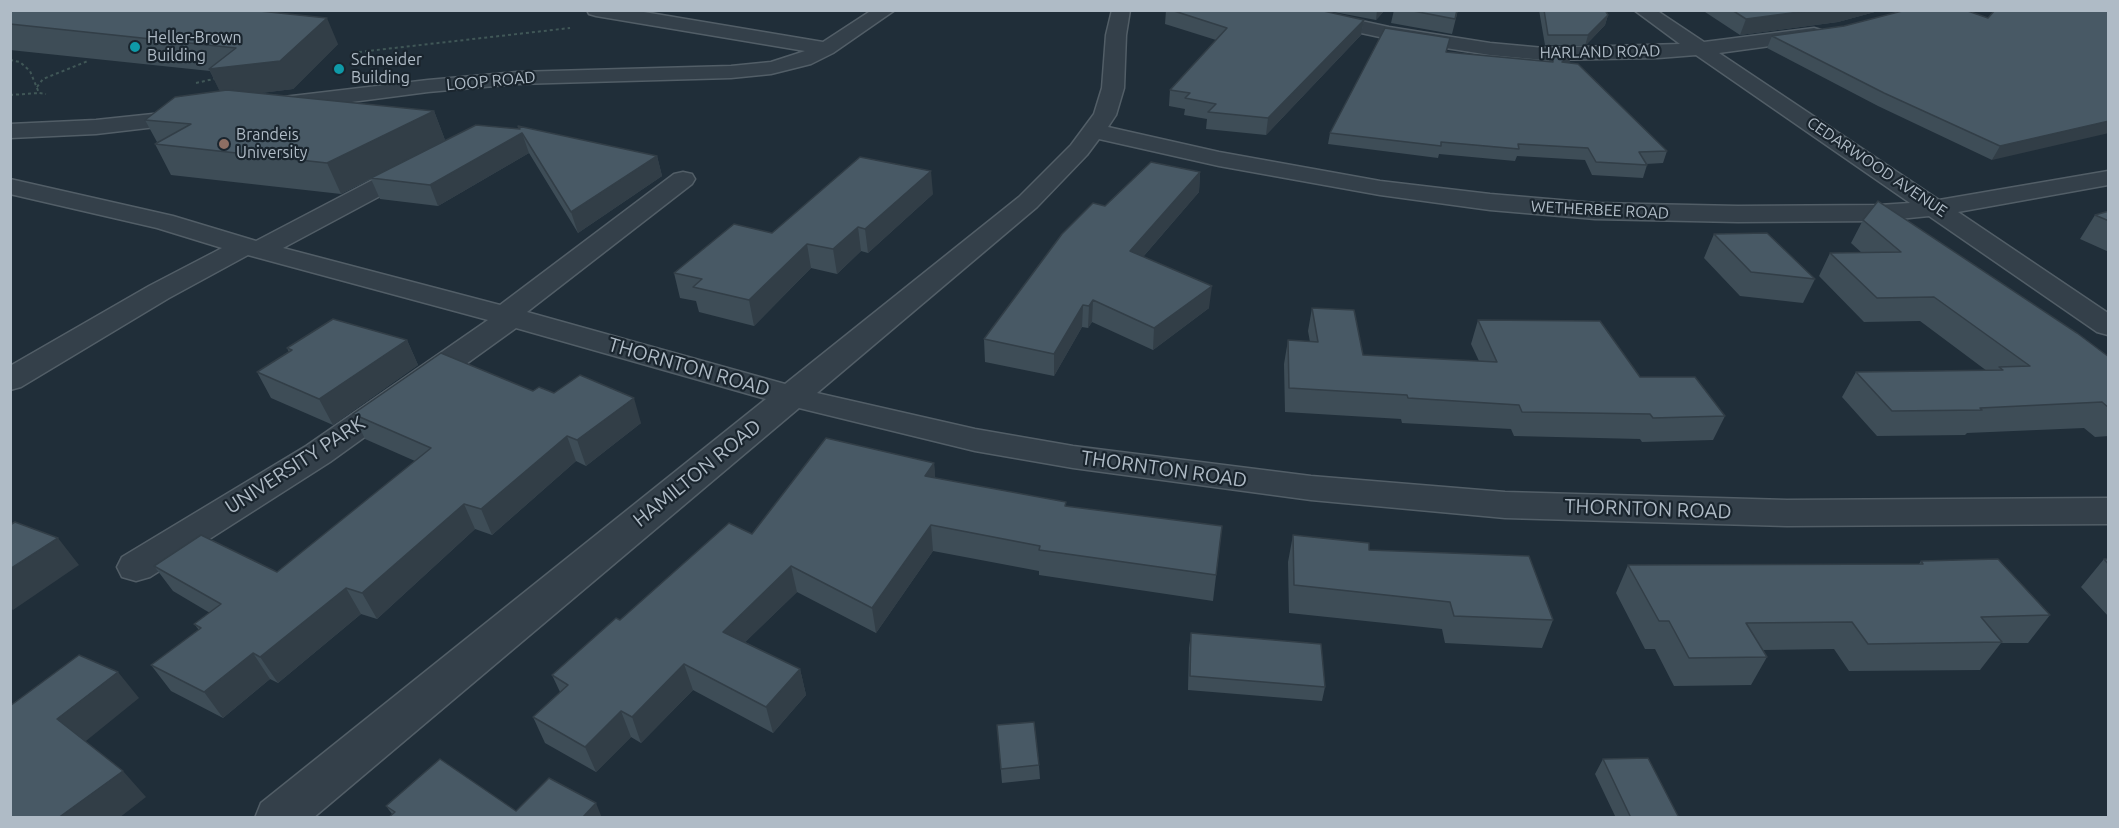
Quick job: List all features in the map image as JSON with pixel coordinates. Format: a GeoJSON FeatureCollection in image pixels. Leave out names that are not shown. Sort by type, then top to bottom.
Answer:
{"type":"FeatureCollection","features":[{"type":"Feature","properties":{"kind":"street"},"geometry":{"type":"LineString","coordinates":[[596,10],[826,49]]}},
{"type":"Feature","properties":{"kind":"street","name":"LOOP ROAD"},"geometry":{"type":"LineString","coordinates":[[257,108],[394,90],[517,78],[731,72],[771,68],[804,60],[826,49],[886,10]]}},
{"type":"Feature","properties":{"kind":"street","name":"HAMILTON ROAD"},"geometry":{"type":"LineString","coordinates":[[278,818],[1028,202],[1065,165],[1095,131],[1105,115],[1113,88],[1116,35],[1121,10]]}},
{"type":"Feature","properties":{"kind":"street","name":"HARLAND ROAD"},"geometry":{"type":"LineString","coordinates":[[1282,10],[1389,33],[1519,52],[1592,55],[1702,48],[1828,32]]}},
{"type":"Feature","properties":{"kind":"street","name":"CEDARWOOD AVENUE"},"geometry":{"type":"LineString","coordinates":[[1643,10],[2109,326]]}},
{"type":"Feature","properties":{"kind":"street"},"geometry":{"type":"LineString","coordinates":[[10,131],[144,123],[212,114]]}},
{"type":"Feature","properties":{"kind":"street","name":"WETHERBEE ROAD"},"geometry":{"type":"LineString","coordinates":[[1095,131],[1304,176],[1438,196],[1607,212],[1848,214],[1937,208],[2109,178]]}},
{"type":"Feature","properties":{"kind":"street"},"geometry":{"type":"LineString","coordinates":[[10,380],[159,292],[433,158]]}},
{"type":"Feature","properties":{"kind":"street","name":"UNIVERSITY PARK"},"geometry":{"type":"LineString","coordinates":[[135,567],[318,454],[507,317],[683,179]]}},
{"type":"Feature","properties":{"kind":"street","name":"THORNTON ROAD"},"geometry":{"type":"LineString","coordinates":[[10,186],[164,222],[790,396],[975,440],[1073,457],[1255,482],[1432,499],[1582,508],[1908,514],[2109,511]]}},
{"type":"Feature","properties":{"kind":"path"},"geometry":{"type":"LineString","coordinates":[[358,52],[592,26],[624,14]]}},
{"type":"Feature","properties":{"kind":"path"},"geometry":{"type":"LineString","coordinates":[[10,60],[20,62],[30,71],[39,93]]}},
{"type":"Feature","properties":{"kind":"path"},"geometry":{"type":"LineString","coordinates":[[37,87],[43,79],[88,61]]}},
{"type":"Feature","properties":{"kind":"path"},"geometry":{"type":"LineString","coordinates":[[10,94],[49,94]]}},
{"type":"Feature","properties":{"kind":"building"},"geometry":{"type":"Polygon","coordinates":[[[10,10],[250,10],[327,18],[280,61],[209,69],[236,48],[10,24],[10,10]]]}},
{"type":"Feature","properties":{"kind":"building"},"geometry":{"type":"Polygon","coordinates":[[[1171,10],[1319,10],[1364,20],[1268,118],[1208,112],[1216,104],[1185,98],[1190,93],[1170,90],[1227,28],[1171,10]]]}},
{"type":"Feature","properties":{"kind":"building"},"geometry":{"type":"Polygon","coordinates":[[[1408,10],[1457,10],[1455,19],[1408,10]]]}},
{"type":"Feature","properties":{"kind":"building"},"geometry":{"type":"Polygon","coordinates":[[[1544,10],[1605,10],[1608,15],[1588,35],[1548,35],[1544,10]]]}},
{"type":"Feature","properties":{"kind":"building"},"geometry":{"type":"Polygon","coordinates":[[[1732,10],[1814,10],[1746,19],[1732,10]]]}},
{"type":"Feature","properties":{"kind":"building"},"geometry":{"type":"Polygon","coordinates":[[[1906,10],[1965,10],[1988,18],[1995,10],[2109,10],[2109,121],[2000,146],[1884,93],[1772,36],[1844,26],[1906,10]]]}},
{"type":"Feature","properties":{"kind":"building"},"geometry":{"type":"Polygon","coordinates":[[[1385,28],[1450,38],[1446,52],[1553,62],[1551,51],[1572,52],[1562,62],[1578,64],[1667,151],[1639,152],[1647,165],[1596,162],[1588,148],[1518,144],[1519,149],[1441,142],[1441,146],[1330,133],[1385,28]]]}},
{"type":"Feature","properties":{"kind":"building"},"geometry":{"type":"Polygon","coordinates":[[[227,90],[434,111],[327,163],[155,144],[191,124],[145,120],[175,97],[227,90]]]}},
{"type":"Feature","properties":{"kind":"building"},"geometry":{"type":"Polygon","coordinates":[[[476,125],[520,129],[518,126],[657,156],[571,212],[522,133],[430,185],[371,178],[476,125]]]}},
{"type":"Feature","properties":{"kind":"building"},"geometry":{"type":"Polygon","coordinates":[[[860,157],[931,171],[865,229],[858,227],[833,249],[807,244],[749,300],[693,287],[702,279],[674,273],[734,224],[772,233],[860,157]]]}},
{"type":"Feature","properties":{"kind":"building"},"geometry":{"type":"Polygon","coordinates":[[[1151,162],[1200,172],[1130,251],[1212,286],[1154,328],[1093,300],[1089,306],[1083,305],[1054,354],[984,339],[1062,234],[1093,203],[1105,206],[1151,162]]]}},
{"type":"Feature","properties":{"kind":"building"},"geometry":{"type":"Polygon","coordinates":[[[1878,201],[2077,333],[2109,357],[2109,408],[2102,402],[1980,408],[1982,410],[1892,411],[1856,372],[2003,370],[1999,367],[2030,366],[1934,297],[1877,298],[1830,253],[1901,252],[1863,220],[1878,201]]]}},
{"type":"Feature","properties":{"kind":"building"},"geometry":{"type":"Polygon","coordinates":[[[2109,211],[2109,221],[2095,215],[2109,211]]]}},
{"type":"Feature","properties":{"kind":"building"},"geometry":{"type":"Polygon","coordinates":[[[1767,233],[1815,279],[1751,272],[1714,234],[1767,233]]]}},
{"type":"Feature","properties":{"kind":"building"},"geometry":{"type":"Polygon","coordinates":[[[1312,308],[1354,310],[1363,355],[1497,362],[1478,320],[1600,321],[1640,377],[1695,377],[1725,416],[1653,418],[1650,414],[1522,412],[1519,405],[1289,388],[1288,340],[1318,342],[1312,308]]]}},
{"type":"Feature","properties":{"kind":"building"},"geometry":{"type":"Polygon","coordinates":[[[333,319],[407,340],[319,399],[257,372],[292,350],[287,348],[333,319]]]}},
{"type":"Feature","properties":{"kind":"building"},"geometry":{"type":"Polygon","coordinates":[[[441,353],[533,391],[539,387],[554,393],[580,375],[634,398],[577,440],[567,436],[481,509],[464,504],[362,593],[346,588],[260,657],[253,653],[204,692],[151,665],[201,628],[194,624],[221,604],[154,566],[201,535],[277,572],[431,448],[353,414],[441,353]]]}},
{"type":"Feature","properties":{"kind":"building"},"geometry":{"type":"Polygon","coordinates":[[[826,438],[934,463],[925,476],[1066,502],[1065,506],[1222,526],[1216,575],[1039,550],[1040,546],[931,525],[872,608],[791,566],[723,632],[800,669],[766,707],[684,664],[632,717],[621,711],[585,747],[533,717],[568,685],[552,675],[616,618],[620,620],[729,523],[752,534],[826,438]]]}},
{"type":"Feature","properties":{"kind":"building"},"geometry":{"type":"Polygon","coordinates":[[[15,522],[58,538],[10,569],[10,525],[15,522]]]}},
{"type":"Feature","properties":{"kind":"building"},"geometry":{"type":"Polygon","coordinates":[[[1293,535],[1369,543],[1369,550],[1529,556],[1553,620],[1454,616],[1450,602],[1294,585],[1293,535]]]}},
{"type":"Feature","properties":{"kind":"building"},"geometry":{"type":"Polygon","coordinates":[[[1998,559],[2050,615],[1981,617],[2002,642],[1868,644],[1852,622],[1746,623],[1767,657],[1689,658],[1669,621],[1659,621],[1628,565],[1923,564],[1921,561],[1998,559]]]}},
{"type":"Feature","properties":{"kind":"building"},"geometry":{"type":"Polygon","coordinates":[[[1191,633],[1321,644],[1325,687],[1190,676],[1191,633]]]}},
{"type":"Feature","properties":{"kind":"building"},"geometry":{"type":"Polygon","coordinates":[[[79,655],[118,672],[57,719],[123,771],[58,818],[10,818],[10,706],[79,655]]]}},
{"type":"Feature","properties":{"kind":"building"},"geometry":{"type":"Polygon","coordinates":[[[1034,722],[1039,765],[1001,769],[997,725],[1034,722]]]}},
{"type":"Feature","properties":{"kind":"building"},"geometry":{"type":"Polygon","coordinates":[[[1648,758],[1679,818],[1631,818],[1603,759],[1648,758]]]}},
{"type":"Feature","properties":{"kind":"building"},"geometry":{"type":"Polygon","coordinates":[[[440,759],[516,811],[549,778],[596,803],[582,818],[388,818],[395,812],[386,806],[440,759]]]}},
{"type":"Feature","properties":{"kind":"place","name":"Heller-Brown Building"},"geometry":{"type":"Point","coordinates":[135,47]}},
{"type":"Feature","properties":{"kind":"place","name":"Schneider Building"},"geometry":{"type":"Point","coordinates":[339,69]}},
{"type":"Feature","properties":{"kind":"place","name":"Brandeis University"},"geometry":{"type":"Point","coordinates":[224,144]}}]}
